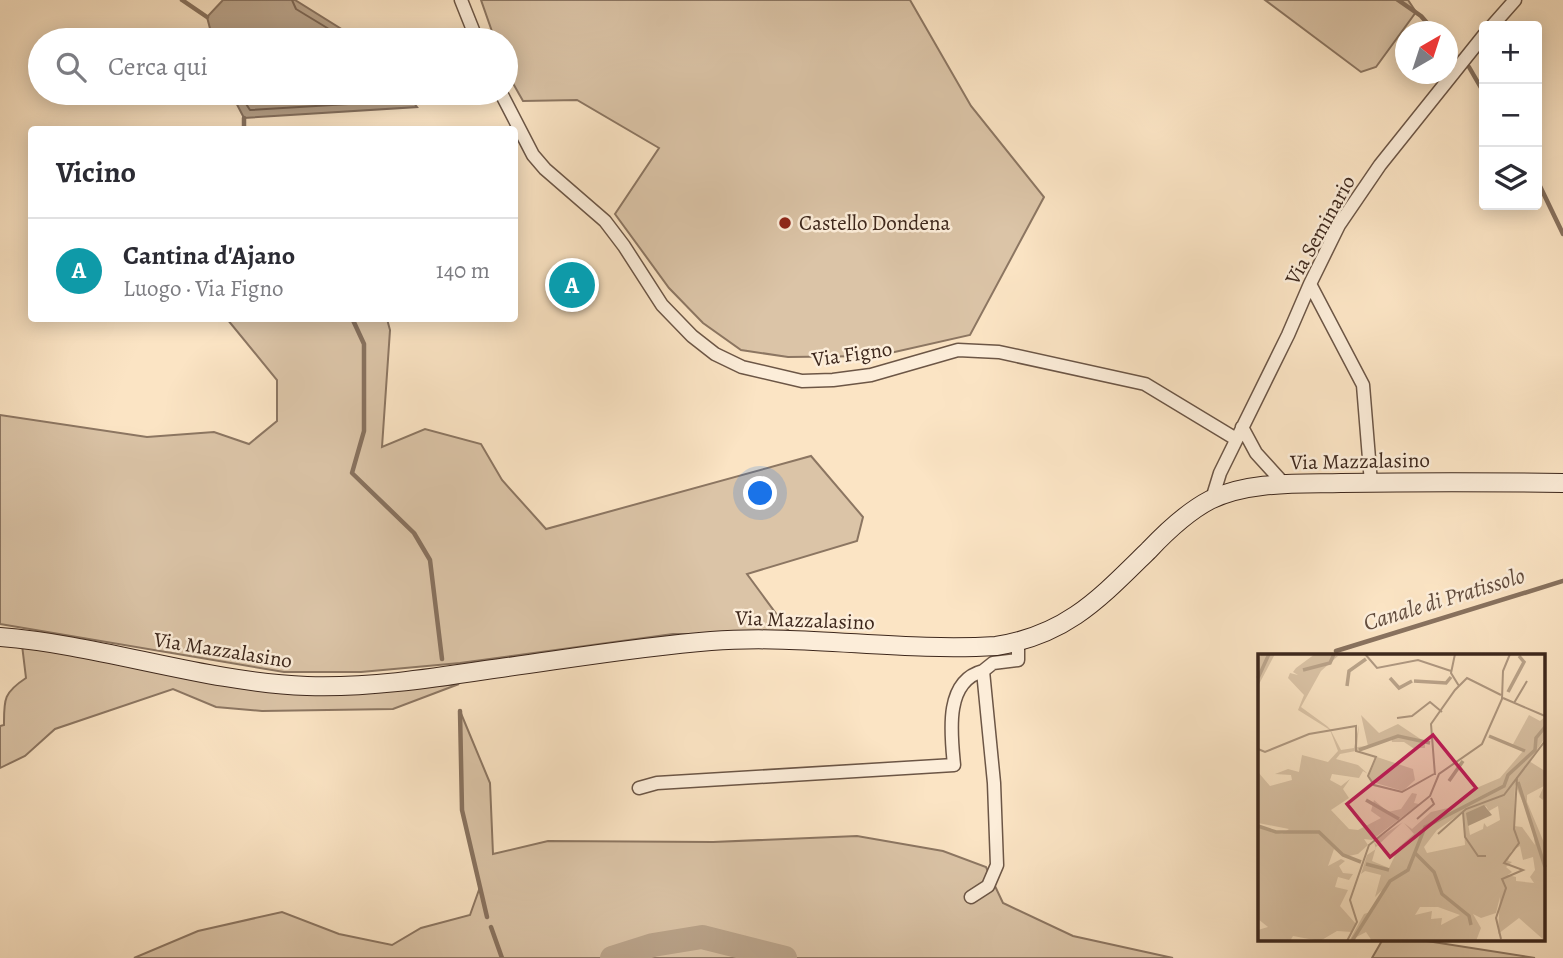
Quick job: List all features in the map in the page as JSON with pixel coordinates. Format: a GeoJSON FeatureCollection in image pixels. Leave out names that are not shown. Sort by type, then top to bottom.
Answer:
{"type":"FeatureCollection","features":[{"type":"Feature","properties":{"kind":"main road","name":"Via Mazzalasino"},"geometry":{"type":"LineString","coordinates":[[0,637],[58,645],[221,676],[307,686],[414,680],[715,641],[976,647],[1018,642],[1048,633],[1080,614],[1183,518],[1212,499],[1235,491],[1285,485],[1563,483]]}},
{"type":"Feature","properties":{"kind":"street"},"geometry":{"type":"LineString","coordinates":[[461,0],[472,28]]}},
{"type":"Feature","properties":{"kind":"street"},"geometry":{"type":"LineString","coordinates":[[1496,21],[1515,0]]}},
{"type":"Feature","properties":{"kind":"street","name":"Via Seminario"},"geometry":{"type":"LineString","coordinates":[[1212,499],[1220,473],[1329,244],[1360,192],[1479,41]]}},
{"type":"Feature","properties":{"kind":"street","name":"Via Figno"},"geometry":{"type":"LineString","coordinates":[[507,105],[533,155],[545,169],[605,221],[662,305],[692,336],[715,354],[742,367],[802,381],[833,380],[871,374],[958,350],[999,352],[1145,384],[1236,439]]}},
{"type":"Feature","properties":{"kind":"street"},"geometry":{"type":"LineString","coordinates":[[1310,284],[1363,385],[1371,483]]}},
{"type":"Feature","properties":{"kind":"street"},"geometry":{"type":"LineString","coordinates":[[1242,427],[1256,453],[1285,485]]}},
{"type":"Feature","properties":{"kind":"street"},"geometry":{"type":"LineString","coordinates":[[639,788],[657,783],[954,765],[952,713],[960,688],[969,675],[982,671],[993,663],[1018,660],[1018,642]]}},
{"type":"Feature","properties":{"kind":"street"},"geometry":{"type":"LineString","coordinates":[[971,897],[988,886],[997,865],[994,783],[982,671]]}},
{"type":"Feature","properties":{"kind":"shaded area"},"geometry":{"type":"Polygon","coordinates":[[[481,0],[910,0],[971,106],[1044,197],[970,335],[877,356],[788,357],[741,350],[703,323],[669,288],[615,214],[659,148],[577,100],[523,101],[518,92],[518,28],[491,28],[481,0]]]}},
{"type":"Feature","properties":{"kind":"shaded area"},"geometry":{"type":"Polygon","coordinates":[[[1265,0],[1408,0],[1416,12],[1409,21],[1395,21],[1395,41],[1376,67],[1361,72],[1265,0]]]}},
{"type":"Feature","properties":{"kind":"shaded area"},"geometry":{"type":"Polygon","coordinates":[[[229,322],[388,322],[390,330],[382,447],[425,429],[481,444],[502,480],[546,529],[811,456],[863,517],[857,541],[747,574],[791,634],[673,634],[460,663],[361,672],[284,672],[0,624],[0,415],[147,437],[214,432],[249,444],[277,421],[277,380],[229,322]]]}},
{"type":"Feature","properties":{"kind":"shaded area"},"geometry":{"type":"Polygon","coordinates":[[[22,645],[381,691],[459,684],[393,709],[262,711],[216,707],[173,689],[55,729],[25,756],[0,768],[0,726],[4,725],[6,698],[13,688],[26,678],[22,645]]]}},
{"type":"Feature","properties":{"kind":"shaded area"},"geometry":{"type":"Polygon","coordinates":[[[460,711],[490,783],[493,854],[548,841],[713,842],[857,836],[943,851],[986,867],[1003,903],[1073,936],[1173,958],[134,958],[198,931],[282,912],[339,934],[392,945],[421,928],[470,915],[480,887],[462,810],[460,711]]]}},
{"type":"Feature","properties":{"kind":"shaded area"},"geometry":{"type":"Polygon","coordinates":[[[1382,940],[1420,940],[1535,958],[1372,958],[1382,940]]]}},
{"type":"Feature","properties":{"kind":"water"},"geometry":{"type":"Polygon","coordinates":[[[223,0],[295,0],[340,28],[210,28],[207,17],[223,0]]]}},
{"type":"Feature","properties":{"kind":"water"},"geometry":{"type":"Polygon","coordinates":[[[237,105],[417,107],[244,118],[237,105]]]}},
{"type":"Feature","properties":{"kind":"waterway"},"geometry":{"type":"LineString","coordinates":[[182,0],[207,17]]}},
{"type":"Feature","properties":{"kind":"waterway"},"geometry":{"type":"LineString","coordinates":[[1398,0],[1425,21]]}},
{"type":"Feature","properties":{"kind":"waterway"},"geometry":{"type":"LineString","coordinates":[[1469,67],[1479,84]]}},
{"type":"Feature","properties":{"kind":"waterway"},"geometry":{"type":"LineString","coordinates":[[244,118],[244,126]]}},
{"type":"Feature","properties":{"kind":"waterway"},"geometry":{"type":"LineString","coordinates":[[1542,190],[1563,234]]}},
{"type":"Feature","properties":{"kind":"waterway"},"geometry":{"type":"LineString","coordinates":[[354,322],[364,344],[364,431],[352,473],[414,533],[430,560],[442,659]]}},
{"type":"Feature","properties":{"kind":"waterway","name":"Canale di Pratissolo"},"geometry":{"type":"LineString","coordinates":[[1336,651],[1563,581]]}},
{"type":"Feature","properties":{"kind":"waterway"},"geometry":{"type":"LineString","coordinates":[[460,711],[462,810],[487,917]]}},
{"type":"Feature","properties":{"kind":"waterway"},"geometry":{"type":"LineString","coordinates":[[491,927],[502,958]]}},
{"type":"Feature","properties":{"kind":"waterway"},"geometry":{"type":"LineString","coordinates":[[612,958],[653,945],[702,937],[785,958]]}},
{"type":"Feature","properties":{"kind":"place","name":"Castello Dondena"},"geometry":{"type":"Point","coordinates":[785,223]}},
{"type":"Feature","properties":{"kind":"place","name":"Cantina d'Ajano"},"geometry":{"type":"Point","coordinates":[572,285]}}]}
